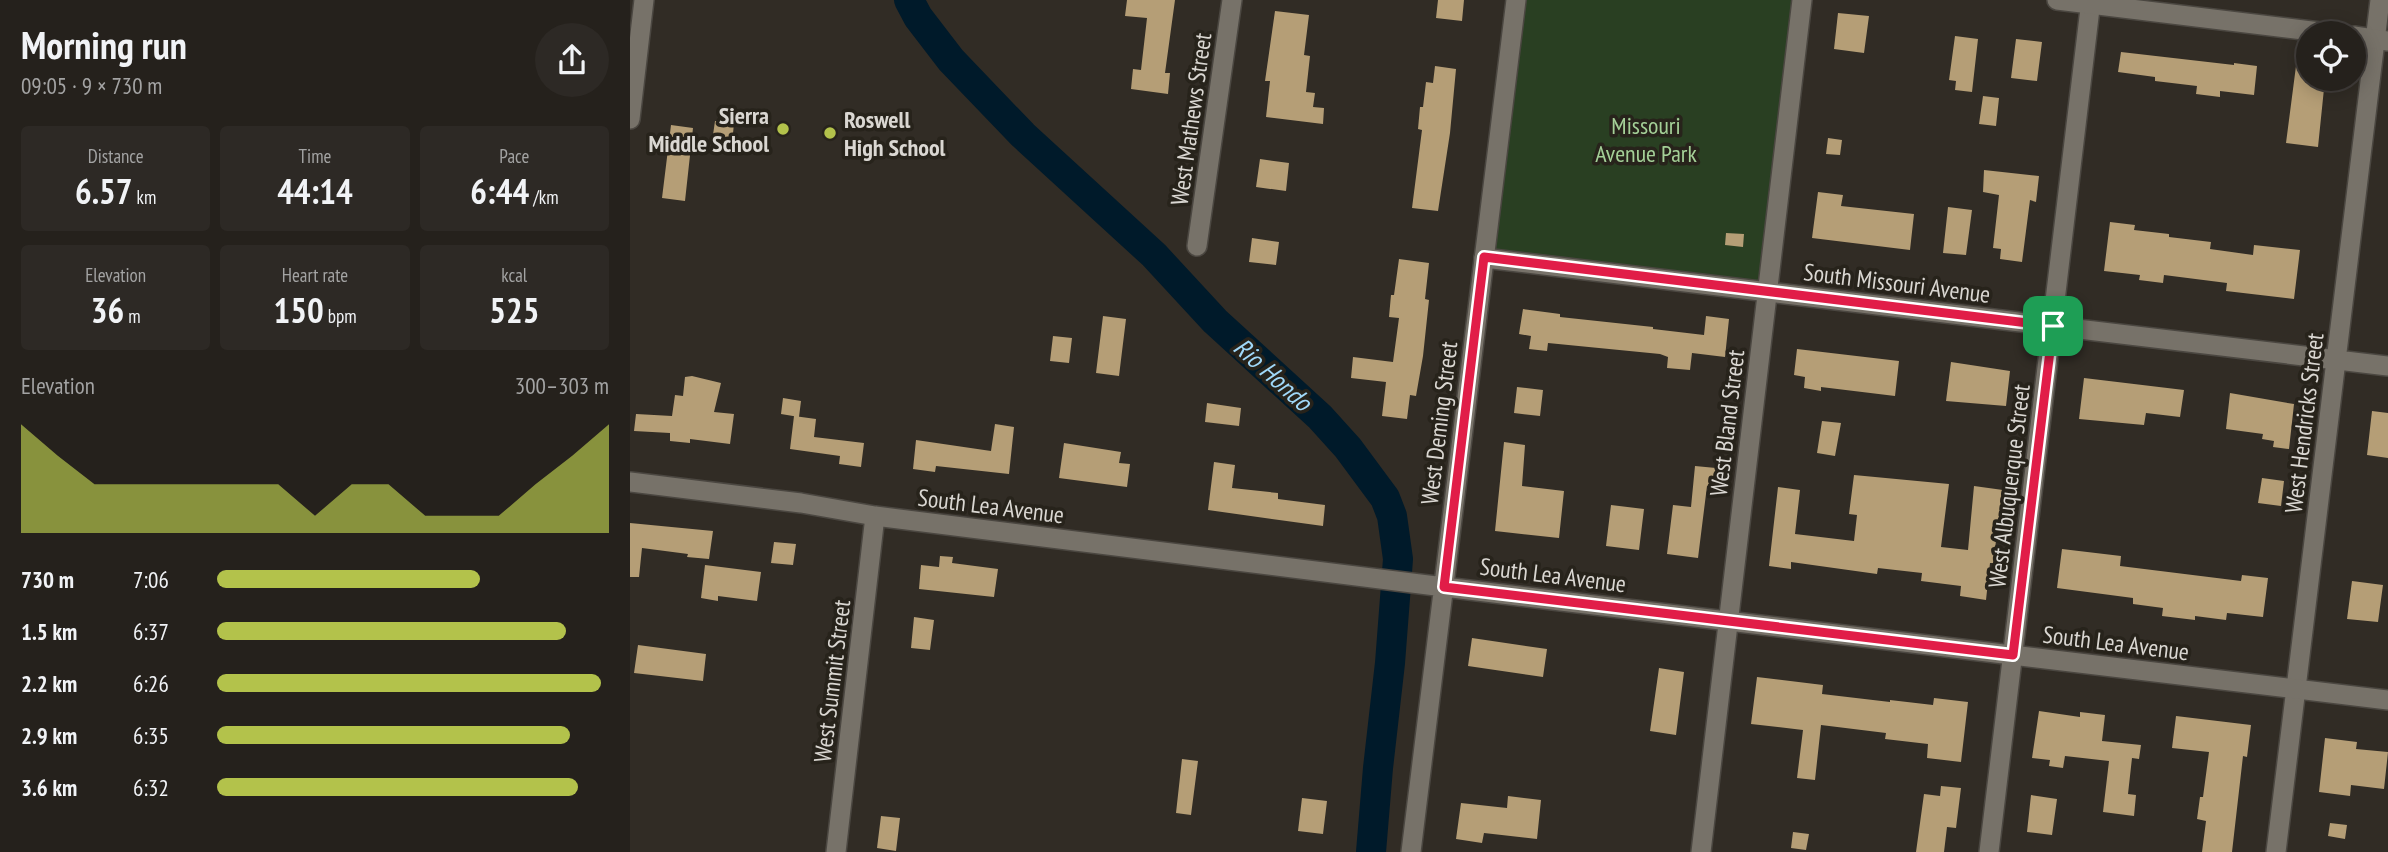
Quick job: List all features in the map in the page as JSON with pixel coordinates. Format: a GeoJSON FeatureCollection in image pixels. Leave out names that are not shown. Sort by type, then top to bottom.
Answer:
{"type":"FeatureCollection","features":[{"type":"Feature","properties":{"kind":"street"},"geometry":{"type":"LineString","coordinates":[[630,119],[644,0]]}},
{"type":"Feature","properties":{"kind":"street","name":"West Mathews Street"},"geometry":{"type":"LineString","coordinates":[[1197,246],[1232,0]]}},
{"type":"Feature","properties":{"kind":"street","name":"West Deming Street"},"geometry":{"type":"LineString","coordinates":[[1411,852],[1516,0]]}},
{"type":"Feature","properties":{"kind":"street","name":"West Bland Street"},"geometry":{"type":"LineString","coordinates":[[1701,852],[1802,0]]}},
{"type":"Feature","properties":{"kind":"street"},"geometry":{"type":"LineString","coordinates":[[2057,0],[2296,29]]}},
{"type":"Feature","properties":{"kind":"street","name":"West Hendricks Street"},"geometry":{"type":"LineString","coordinates":[[2277,852],[2336,360],[2382,40],[2380,0]]}},
{"type":"Feature","properties":{"kind":"street","name":"West Albuquerque Street"},"geometry":{"type":"LineString","coordinates":[[1989,852],[2091,2]]}},
{"type":"Feature","properties":{"kind":"street","name":"South Missouri Avenue"},"geometry":{"type":"LineString","coordinates":[[1484,257],[2388,366]]}},
{"type":"Feature","properties":{"kind":"street","name":"South Lea Avenue"},"geometry":{"type":"LineString","coordinates":[[630,482],[801,503],[875,516],[1444,587],[2388,700]]}},
{"type":"Feature","properties":{"kind":"street","name":"West Summit Street"},"geometry":{"type":"LineString","coordinates":[[836,852],[875,516]]}},
{"type":"Feature","properties":{"kind":"green space","name":"Missouri Avenue Park"},"geometry":{"type":"Polygon","coordinates":[[[1516,0],[1802,0],[1767,292],[1484,258],[1516,0]]]}},
{"type":"Feature","properties":{"kind":"building"},"geometry":{"type":"Polygon","coordinates":[[[1127,0],[1175,0],[1165,73],[1170,73],[1168,94],[1131,89],[1133,69],[1141,70],[1147,18],[1125,16],[1127,0]]]}},
{"type":"Feature","properties":{"kind":"building"},"geometry":{"type":"Polygon","coordinates":[[[1438,0],[1464,0],[1462,21],[1436,18],[1438,0]]]}},
{"type":"Feature","properties":{"kind":"building"},"geometry":{"type":"Polygon","coordinates":[[[1275,11],[1309,15],[1304,55],[1310,56],[1306,92],[1315,93],[1313,107],[1324,108],[1323,124],[1266,117],[1270,81],[1265,81],[1275,11]]]}},
{"type":"Feature","properties":{"kind":"building"},"geometry":{"type":"Polygon","coordinates":[[[1838,13],[1869,16],[1864,53],[1834,49],[1838,13]]]}},
{"type":"Feature","properties":{"kind":"building"},"geometry":{"type":"Polygon","coordinates":[[[1955,36],[1978,39],[1972,92],[1955,90],[1956,81],[1949,80],[1955,36]]]}},
{"type":"Feature","properties":{"kind":"building"},"geometry":{"type":"Polygon","coordinates":[[[2016,39],[2042,42],[2037,81],[2011,78],[2016,39]]]}},
{"type":"Feature","properties":{"kind":"building"},"geometry":{"type":"Polygon","coordinates":[[[2121,52],[2257,66],[2254,95],[2220,91],[2220,97],[2196,94],[2197,86],[2155,81],[2155,77],[2118,72],[2121,52]]]}},
{"type":"Feature","properties":{"kind":"building"},"geometry":{"type":"Polygon","coordinates":[[[1435,66],[1456,69],[1438,211],[1412,208],[1422,130],[1418,129],[1420,107],[1423,107],[1426,82],[1433,83],[1435,66]]]}},
{"type":"Feature","properties":{"kind":"building"},"geometry":{"type":"Polygon","coordinates":[[[2296,66],[2296,91],[2324,91],[2318,147],[2286,143],[2296,66]]]}},
{"type":"Feature","properties":{"kind":"building"},"geometry":{"type":"Polygon","coordinates":[[[1983,96],[1999,98],[1996,126],[1979,124],[1983,96]]]}},
{"type":"Feature","properties":{"kind":"building"},"geometry":{"type":"Polygon","coordinates":[[[715,121],[734,123],[732,144],[712,142],[715,121]]]}},
{"type":"Feature","properties":{"kind":"building"},"geometry":{"type":"Polygon","coordinates":[[[671,125],[693,128],[685,201],[662,198],[671,125]]]}},
{"type":"Feature","properties":{"kind":"building"},"geometry":{"type":"Polygon","coordinates":[[[1828,138],[1842,140],[1840,155],[1826,154],[1828,138]]]}},
{"type":"Feature","properties":{"kind":"building"},"geometry":{"type":"Polygon","coordinates":[[[1260,159],[1289,163],[1286,191],[1256,187],[1260,159]]]}},
{"type":"Feature","properties":{"kind":"building"},"geometry":{"type":"Polygon","coordinates":[[[1984,170],[2039,176],[2036,202],[2030,200],[2022,262],[2000,259],[2001,249],[1993,248],[1999,195],[1983,192],[1984,170]]]}},
{"type":"Feature","properties":{"kind":"building"},"geometry":{"type":"Polygon","coordinates":[[[1818,192],[1843,195],[1841,206],[1914,214],[1910,250],[1812,238],[1818,192]]]}},
{"type":"Feature","properties":{"kind":"building"},"geometry":{"type":"Polygon","coordinates":[[[1948,207],[1972,210],[1966,255],[1943,253],[1948,207]]]}},
{"type":"Feature","properties":{"kind":"building"},"geometry":{"type":"Polygon","coordinates":[[[2110,222],[2135,225],[2134,230],[2169,234],[2169,237],[2211,242],[2210,249],[2253,255],[2254,245],[2300,250],[2294,299],[2226,291],[2227,283],[2164,275],[2163,283],[2139,280],[2140,275],[2104,271],[2110,222]]]}},
{"type":"Feature","properties":{"kind":"building"},"geometry":{"type":"Polygon","coordinates":[[[1726,233],[1744,234],[1743,247],[1725,245],[1726,233]]]}},
{"type":"Feature","properties":{"kind":"building"},"geometry":{"type":"Polygon","coordinates":[[[1252,238],[1279,242],[1276,265],[1249,262],[1252,238]]]}},
{"type":"Feature","properties":{"kind":"building"},"geometry":{"type":"Polygon","coordinates":[[[1399,259],[1429,263],[1425,299],[1429,300],[1423,356],[1416,396],[1410,395],[1407,419],[1382,416],[1386,382],[1351,378],[1353,357],[1393,362],[1399,318],[1389,317],[1399,259]]]}},
{"type":"Feature","properties":{"kind":"building"},"geometry":{"type":"Polygon","coordinates":[[[1523,309],[1560,314],[1560,317],[1704,335],[1706,316],[1729,319],[1725,357],[1692,353],[1690,370],[1667,368],[1668,357],[1660,354],[1548,343],[1547,351],[1529,349],[1531,336],[1519,334],[1523,309]]]}},
{"type":"Feature","properties":{"kind":"building"},"geometry":{"type":"Polygon","coordinates":[[[1103,316],[1126,319],[1119,376],[1096,373],[1103,316]]]}},
{"type":"Feature","properties":{"kind":"building"},"geometry":{"type":"Polygon","coordinates":[[[1053,336],[1072,338],[1069,363],[1050,361],[1053,336]]]}},
{"type":"Feature","properties":{"kind":"building"},"geometry":{"type":"Polygon","coordinates":[[[1797,349],[1899,361],[1895,396],[1821,387],[1821,391],[1804,388],[1805,377],[1794,375],[1797,349]]]}},
{"type":"Feature","properties":{"kind":"building"},"geometry":{"type":"Polygon","coordinates":[[[1951,362],[2010,371],[2006,406],[1946,401],[1951,362]]]}},
{"type":"Feature","properties":{"kind":"building"},"geometry":{"type":"Polygon","coordinates":[[[692,376],[721,383],[714,412],[734,414],[730,444],[690,439],[690,443],[670,441],[670,433],[634,431],[636,414],[672,416],[675,395],[683,396],[685,377],[692,376]]]}},
{"type":"Feature","properties":{"kind":"building"},"geometry":{"type":"Polygon","coordinates":[[[2084,378],[2184,390],[2180,417],[2146,413],[2144,425],[2079,419],[2084,378]]]}},
{"type":"Feature","properties":{"kind":"building"},"geometry":{"type":"Polygon","coordinates":[[[1517,387],[1543,390],[1540,416],[1514,413],[1517,387]]]}},
{"type":"Feature","properties":{"kind":"building"},"geometry":{"type":"Polygon","coordinates":[[[2230,393],[2294,404],[2289,449],[2273,447],[2274,441],[2262,439],[2263,434],[2226,429],[2230,393]]]}},
{"type":"Feature","properties":{"kind":"building"},"geometry":{"type":"Polygon","coordinates":[[[783,398],[801,401],[799,417],[781,414],[783,398]]]}},
{"type":"Feature","properties":{"kind":"building"},"geometry":{"type":"Polygon","coordinates":[[[1207,403],[1241,408],[1239,426],[1205,422],[1207,403]]]}},
{"type":"Feature","properties":{"kind":"building"},"geometry":{"type":"Polygon","coordinates":[[[2372,411],[2388,413],[2388,458],[2367,455],[2372,411]]]}},
{"type":"Feature","properties":{"kind":"building"},"geometry":{"type":"Polygon","coordinates":[[[794,416],[816,419],[814,437],[864,443],[861,467],[839,464],[840,456],[790,449],[794,416]]]}},
{"type":"Feature","properties":{"kind":"building"},"geometry":{"type":"Polygon","coordinates":[[[1822,421],[1841,423],[1835,456],[1817,453],[1822,421]]]}},
{"type":"Feature","properties":{"kind":"building"},"geometry":{"type":"Polygon","coordinates":[[[995,424],[1014,427],[1009,474],[936,466],[935,472],[913,469],[916,440],[991,451],[995,424]]]}},
{"type":"Feature","properties":{"kind":"building"},"geometry":{"type":"Polygon","coordinates":[[[1504,442],[1525,445],[1522,486],[1564,491],[1559,538],[1495,531],[1504,442]]]}},
{"type":"Feature","properties":{"kind":"building"},"geometry":{"type":"Polygon","coordinates":[[[1064,443],[1121,452],[1119,463],[1130,464],[1127,487],[1059,478],[1064,443]]]}},
{"type":"Feature","properties":{"kind":"building"},"geometry":{"type":"Polygon","coordinates":[[[1214,462],[1235,465],[1232,488],[1278,493],[1278,499],[1325,505],[1323,526],[1208,510],[1214,462]]]}},
{"type":"Feature","properties":{"kind":"building"},"geometry":{"type":"Polygon","coordinates":[[[1695,466],[1716,468],[1714,487],[1707,486],[1698,558],[1667,554],[1673,505],[1691,507],[1695,466]]]}},
{"type":"Feature","properties":{"kind":"building"},"geometry":{"type":"Polygon","coordinates":[[[1854,475],[1949,484],[1941,547],[1968,550],[1974,486],[2003,490],[1986,600],[1960,596],[1961,586],[1921,581],[1922,573],[1878,568],[1877,574],[1791,562],[1791,569],[1769,566],[1778,487],[1800,490],[1795,534],[1854,541],[1857,515],[1849,514],[1854,475]]]}},
{"type":"Feature","properties":{"kind":"building"},"geometry":{"type":"Polygon","coordinates":[[[2262,478],[2284,481],[2281,506],[2258,503],[2262,478]]]}},
{"type":"Feature","properties":{"kind":"building"},"geometry":{"type":"Polygon","coordinates":[[[1611,505],[1644,509],[1639,550],[1606,546],[1611,505]]]}},
{"type":"Feature","properties":{"kind":"building"},"geometry":{"type":"Polygon","coordinates":[[[630,523],[713,531],[709,559],[642,548],[639,577],[630,577],[630,523]]]}},
{"type":"Feature","properties":{"kind":"building"},"geometry":{"type":"Polygon","coordinates":[[[774,542],[796,544],[793,565],[771,563],[774,542]]]}},
{"type":"Feature","properties":{"kind":"building"},"geometry":{"type":"Polygon","coordinates":[[[2062,549],[2121,556],[2120,566],[2241,581],[2242,575],[2268,578],[2263,617],[2227,613],[2226,620],[2195,616],[2195,620],[2162,616],[2163,608],[2133,604],[2133,598],[2057,588],[2062,549]]]}},
{"type":"Feature","properties":{"kind":"building"},"geometry":{"type":"Polygon","coordinates":[[[940,556],[953,557],[952,563],[998,569],[994,597],[919,589],[921,565],[939,567],[940,556]]]}},
{"type":"Feature","properties":{"kind":"building"},"geometry":{"type":"Polygon","coordinates":[[[705,565],[761,572],[757,601],[718,596],[718,601],[701,598],[705,565]]]}},
{"type":"Feature","properties":{"kind":"building"},"geometry":{"type":"Polygon","coordinates":[[[2352,581],[2383,585],[2378,622],[2347,619],[2352,581]]]}},
{"type":"Feature","properties":{"kind":"building"},"geometry":{"type":"Polygon","coordinates":[[[914,617],[934,620],[930,650],[911,648],[914,617]]]}},
{"type":"Feature","properties":{"kind":"building"},"geometry":{"type":"Polygon","coordinates":[[[1472,638],[1547,649],[1543,677],[1468,666],[1472,638]]]}},
{"type":"Feature","properties":{"kind":"building"},"geometry":{"type":"Polygon","coordinates":[[[638,645],[706,654],[703,681],[634,673],[638,645]]]}},
{"type":"Feature","properties":{"kind":"building"},"geometry":{"type":"Polygon","coordinates":[[[1659,668],[1684,672],[1676,735],[1650,731],[1659,668]]]}},
{"type":"Feature","properties":{"kind":"building"},"geometry":{"type":"Polygon","coordinates":[[[1757,677],[1823,685],[1822,694],[1933,705],[1934,698],[1968,702],[1961,762],[1927,758],[1928,744],[1885,739],[1886,733],[1821,725],[1815,780],[1797,778],[1803,730],[1751,724],[1757,677]]]}},
{"type":"Feature","properties":{"kind":"building"},"geometry":{"type":"Polygon","coordinates":[[[2039,711],[2080,717],[2080,712],[2105,715],[2102,741],[2141,745],[2139,759],[2132,758],[2128,794],[2136,795],[2134,816],[2103,812],[2109,761],[2065,756],[2063,768],[2049,766],[2050,760],[2032,758],[2039,711]]]}},
{"type":"Feature","properties":{"kind":"building"},"geometry":{"type":"Polygon","coordinates":[[[2176,716],[2251,725],[2247,757],[2243,756],[2232,852],[2202,852],[2206,821],[2197,819],[2209,752],[2172,748],[2176,716]]]}},
{"type":"Feature","properties":{"kind":"building"},"geometry":{"type":"Polygon","coordinates":[[[2325,738],[2357,742],[2356,749],[2388,752],[2384,789],[2351,785],[2350,796],[2319,792],[2325,738]]]}},
{"type":"Feature","properties":{"kind":"building"},"geometry":{"type":"Polygon","coordinates":[[[1182,759],[1198,761],[1191,815],[1176,813],[1182,759]]]}},
{"type":"Feature","properties":{"kind":"building"},"geometry":{"type":"Polygon","coordinates":[[[1941,786],[1961,788],[1956,828],[1947,827],[1944,852],[1916,852],[1924,794],[1940,796],[1941,786]]]}},
{"type":"Feature","properties":{"kind":"building"},"geometry":{"type":"Polygon","coordinates":[[[2031,795],[2057,799],[2052,835],[2027,832],[2031,795]]]}},
{"type":"Feature","properties":{"kind":"building"},"geometry":{"type":"Polygon","coordinates":[[[1508,796],[1541,800],[1537,839],[1484,833],[1482,843],[1456,839],[1461,803],[1507,808],[1508,796]]]}},
{"type":"Feature","properties":{"kind":"building"},"geometry":{"type":"Polygon","coordinates":[[[1302,798],[1327,801],[1323,834],[1298,831],[1302,798]]]}},
{"type":"Feature","properties":{"kind":"building"},"geometry":{"type":"Polygon","coordinates":[[[881,816],[900,818],[896,851],[877,848],[881,816]]]}},
{"type":"Feature","properties":{"kind":"building"},"geometry":{"type":"Polygon","coordinates":[[[2330,823],[2347,825],[2345,839],[2328,836],[2330,823]]]}},
{"type":"Feature","properties":{"kind":"building"},"geometry":{"type":"Polygon","coordinates":[[[1793,832],[1809,834],[1806,850],[1791,848],[1793,832]]]}},
{"type":"Feature","properties":{"kind":"waterway","name":"Rio Hondo"},"geometry":{"type":"LineString","coordinates":[[909,0],[918,17],[951,60],[1023,135],[1154,255],[1215,321],[1320,417],[1348,448],[1385,498],[1392,516],[1398,559],[1371,852]]}},
{"type":"Feature","properties":{"kind":"place","name":"Sierra Middle School"},"geometry":{"type":"Point","coordinates":[783,129]}},
{"type":"Feature","properties":{"kind":"place","name":"Roswell High School"},"geometry":{"type":"Point","coordinates":[830,133]}},
{"type":"Feature","properties":{"kind":"route"},"geometry":{"type":"LineString","coordinates":[[1484,257],[2053,326],[2013,655],[1444,587],[1484,257]]}}]}
